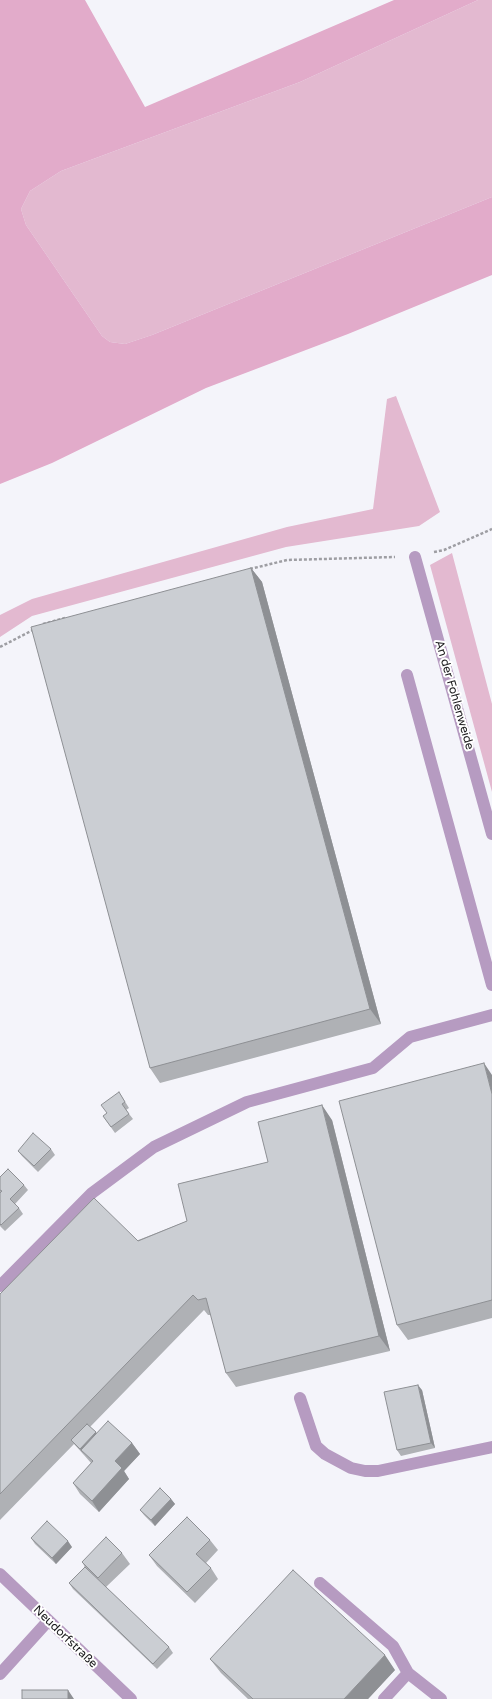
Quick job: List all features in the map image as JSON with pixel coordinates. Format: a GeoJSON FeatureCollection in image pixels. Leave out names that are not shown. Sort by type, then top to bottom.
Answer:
{"type":"FeatureCollection","features":[{"type":"Feature","properties":{"kind":"street","name":"An der Fohlenweide"},"geometry":{"type":"LineString","coordinates":[[415,557],[492,834]]}},
{"type":"Feature","properties":{"kind":"street"},"geometry":{"type":"LineString","coordinates":[[407,675],[492,985]]}},
{"type":"Feature","properties":{"kind":"street"},"geometry":{"type":"LineString","coordinates":[[0,1286],[92,1193],[154,1147],[247,1102],[373,1068],[410,1036],[492,1015]]}},
{"type":"Feature","properties":{"kind":"street"},"geometry":{"type":"LineString","coordinates":[[300,1398],[316,1446],[325,1454],[351,1468],[365,1471],[378,1471],[492,1448]]}},
{"type":"Feature","properties":{"kind":"street","name":"Neudorfstraße"},"geometry":{"type":"LineString","coordinates":[[0,1574],[131,1699]]}},
{"type":"Feature","properties":{"kind":"street"},"geometry":{"type":"LineString","coordinates":[[320,1583],[393,1646],[408,1673],[441,1699]]}},
{"type":"Feature","properties":{"kind":"street"},"geometry":{"type":"LineString","coordinates":[[0,1674],[48,1621]]}},
{"type":"Feature","properties":{"kind":"street"},"geometry":{"type":"LineString","coordinates":[[384,1699],[408,1673]]}},
{"type":"Feature","properties":{"kind":"path"},"geometry":{"type":"LineString","coordinates":[[249,569],[287,560],[415,557],[444,550],[492,529]]}},
{"type":"Feature","properties":{"kind":"path"},"geometry":{"type":"LineString","coordinates":[[0,647],[45,623],[68,617]]}},
{"type":"Feature","properties":{"kind":"shaded area"},"geometry":{"type":"Polygon","coordinates":[[[0,0],[85,0],[145,107],[394,0],[478,0],[300,82],[61,171],[30,191],[21,209],[26,225],[102,336],[110,342],[125,344],[152,335],[492,197],[492,275],[348,334],[206,388],[52,463],[0,484],[0,0]]]}},
{"type":"Feature","properties":{"kind":"shaded area"},"geometry":{"type":"Polygon","coordinates":[[[478,0],[492,0],[492,197],[152,335],[125,344],[110,342],[102,336],[26,225],[21,209],[30,191],[61,171],[300,82],[478,0]]]}},
{"type":"Feature","properties":{"kind":"shaded area"},"geometry":{"type":"Polygon","coordinates":[[[396,396],[440,512],[419,526],[286,547],[32,616],[0,637],[0,615],[32,599],[287,527],[373,509],[387,399],[396,396]]]}},
{"type":"Feature","properties":{"kind":"shaded area"},"geometry":{"type":"Polygon","coordinates":[[[452,553],[492,704],[492,792],[430,565],[452,553]]]}},
{"type":"Feature","properties":{"kind":"building"},"geometry":{"type":"Polygon","coordinates":[[[251,568],[370,1009],[150,1068],[31,627],[251,568]]]}},
{"type":"Feature","properties":{"kind":"building"},"geometry":{"type":"Polygon","coordinates":[[[484,1063],[492,1094],[492,1300],[397,1325],[339,1101],[484,1063]]]}},
{"type":"Feature","properties":{"kind":"building"},"geometry":{"type":"Polygon","coordinates":[[[119,1092],[125,1102],[122,1104],[129,1114],[111,1127],[103,1116],[107,1113],[101,1105],[119,1092]]]}},
{"type":"Feature","properties":{"kind":"building"},"geometry":{"type":"Polygon","coordinates":[[[322,1105],[379,1336],[226,1373],[206,1298],[198,1300],[193,1295],[0,1494],[0,1294],[94,1198],[138,1241],[187,1221],[178,1184],[268,1162],[258,1122],[322,1105]]]}},
{"type":"Feature","properties":{"kind":"building"},"geometry":{"type":"Polygon","coordinates":[[[33,1133],[51,1149],[34,1166],[18,1151],[33,1133]]]}},
{"type":"Feature","properties":{"kind":"building"},"geometry":{"type":"Polygon","coordinates":[[[8,1169],[24,1185],[10,1199],[19,1208],[1,1225],[0,1193],[2,1191],[0,1190],[0,1177],[8,1169]]]}},
{"type":"Feature","properties":{"kind":"building"},"geometry":{"type":"Polygon","coordinates":[[[418,1385],[431,1443],[397,1450],[384,1392],[418,1385]]]}},
{"type":"Feature","properties":{"kind":"building"},"geometry":{"type":"Polygon","coordinates":[[[108,1421],[132,1443],[115,1461],[122,1468],[92,1501],[73,1483],[93,1461],[81,1450],[108,1421]]]}},
{"type":"Feature","properties":{"kind":"building"},"geometry":{"type":"Polygon","coordinates":[[[87,1424],[96,1432],[80,1449],[71,1440],[87,1424]]]}},
{"type":"Feature","properties":{"kind":"building"},"geometry":{"type":"Polygon","coordinates":[[[160,1488],[171,1499],[151,1520],[140,1510],[160,1488]]]}},
{"type":"Feature","properties":{"kind":"building"},"geometry":{"type":"Polygon","coordinates":[[[187,1517],[210,1540],[196,1554],[211,1568],[187,1592],[149,1555],[187,1517]]]}},
{"type":"Feature","properties":{"kind":"building"},"geometry":{"type":"Polygon","coordinates":[[[47,1521],[68,1541],[52,1558],[31,1538],[47,1521]]]}},
{"type":"Feature","properties":{"kind":"building"},"geometry":{"type":"Polygon","coordinates":[[[106,1537],[122,1553],[98,1578],[82,1562],[106,1537]]]}},
{"type":"Feature","properties":{"kind":"building"},"geometry":{"type":"Polygon","coordinates":[[[85,1567],[169,1647],[153,1664],[69,1583],[85,1567]]]}},
{"type":"Feature","properties":{"kind":"building"},"geometry":{"type":"Polygon","coordinates":[[[293,1570],[385,1655],[344,1699],[253,1699],[210,1659],[293,1570]]]}},
{"type":"Feature","properties":{"kind":"building"},"geometry":{"type":"Polygon","coordinates":[[[22,1690],[68,1690],[68,1699],[22,1699],[22,1690]]]}}]}
